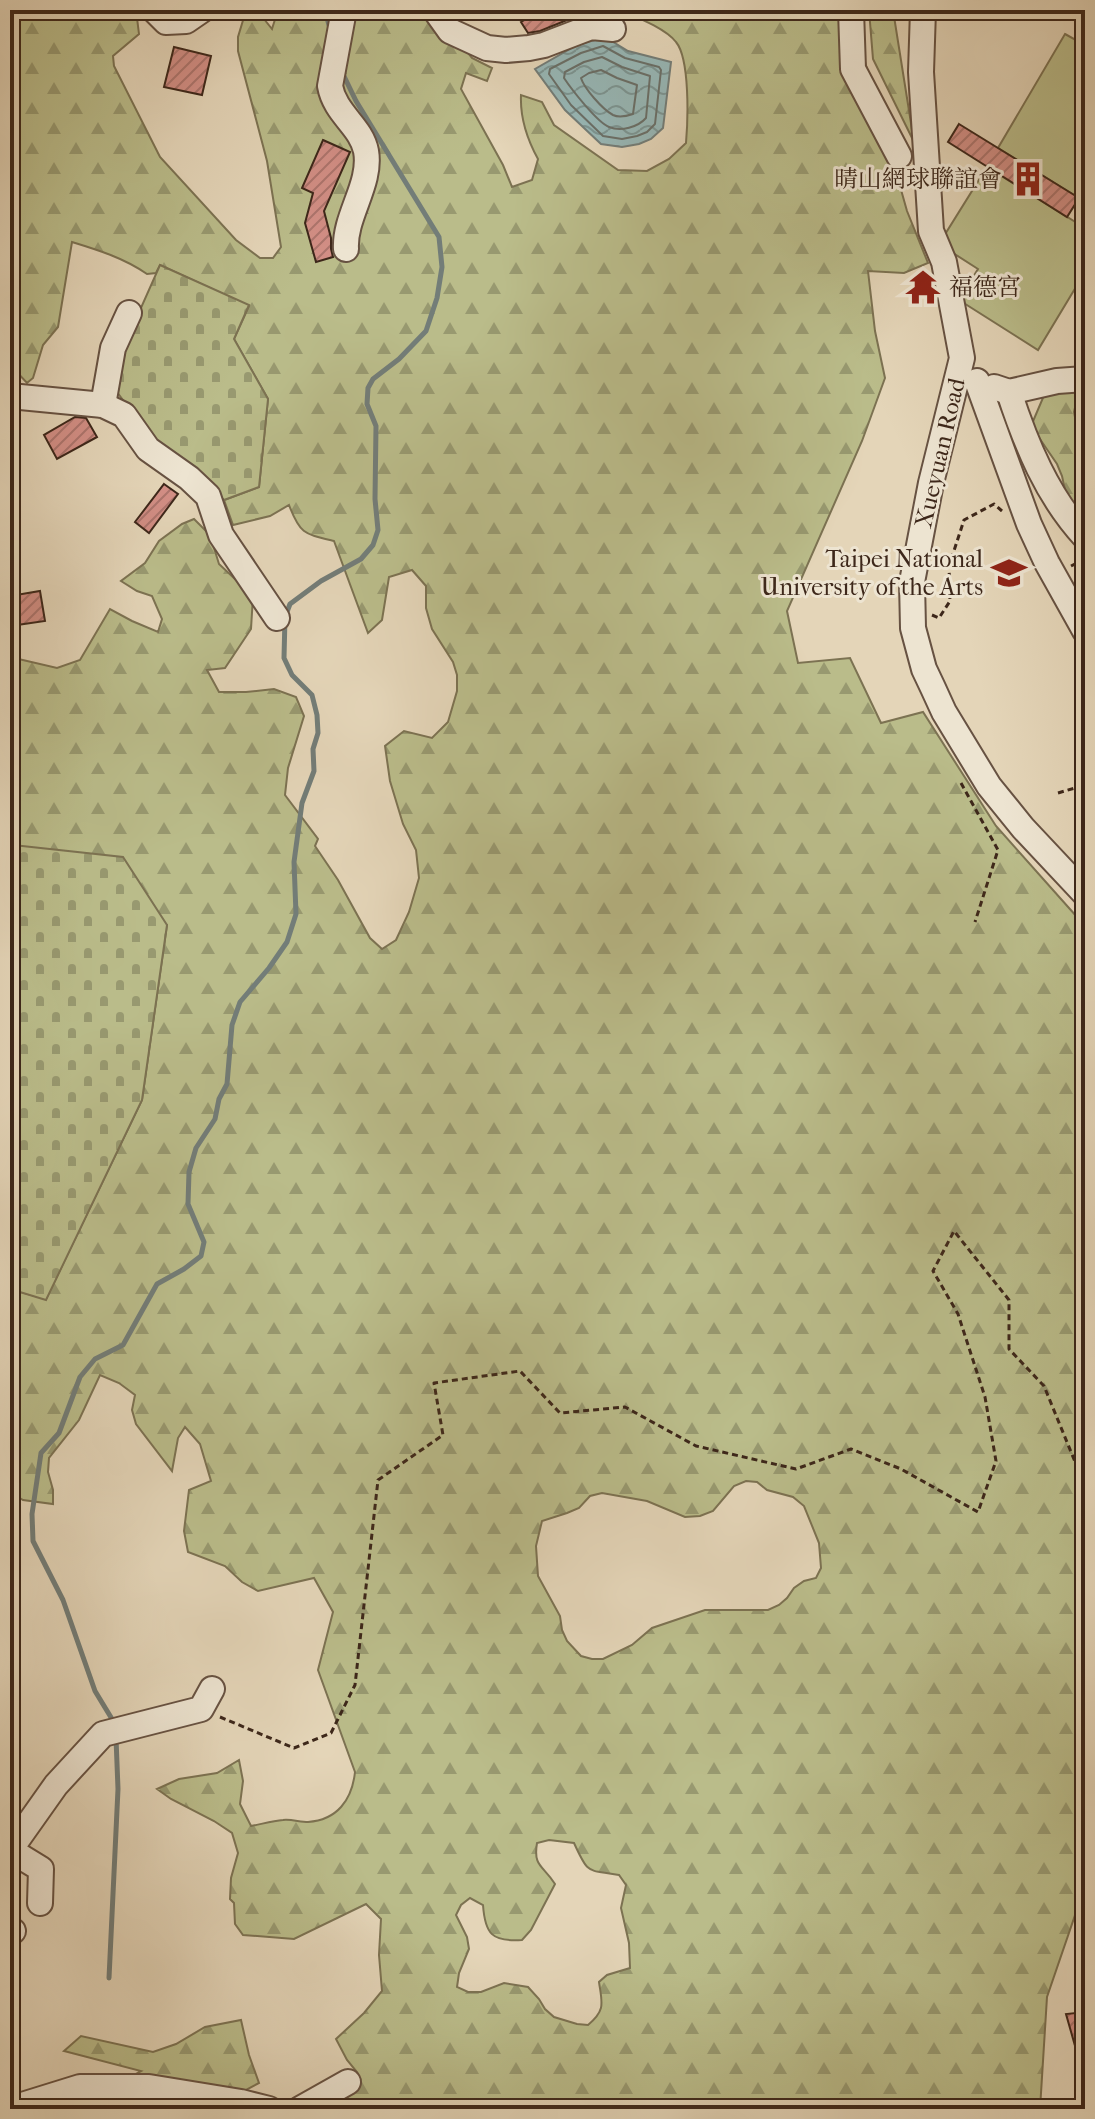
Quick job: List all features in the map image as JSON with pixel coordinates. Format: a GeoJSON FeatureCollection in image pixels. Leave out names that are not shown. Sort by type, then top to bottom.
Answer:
{"type":"FeatureCollection","features":[{"type":"Feature","properties":{"kind":"street"},"geometry":{"type":"LineString","coordinates":[[154,10],[166,22],[186,21],[202,10]]}},
{"type":"Feature","properties":{"kind":"street"},"geometry":{"type":"LineString","coordinates":[[344,10],[330,86],[332,98],[360,136],[366,152],[365,174],[345,237],[346,249]]}},
{"type":"Feature","properties":{"kind":"street"},"geometry":{"type":"LineString","coordinates":[[435,10],[450,31],[487,48],[529,48],[591,27],[613,29]]}},
{"type":"Feature","properties":{"kind":"street"},"geometry":{"type":"LineString","coordinates":[[851,10],[853,69],[899,156]]}},
{"type":"Feature","properties":{"kind":"street","name":"Xueyuan Road"},"geometry":{"type":"LineString","coordinates":[[923,10],[921,72],[931,231],[944,262],[967,380],[931,483],[912,582],[913,628],[924,669],[944,712],[989,786],[1023,828],[1085,894]]}},
{"type":"Feature","properties":{"kind":"street"},"geometry":{"type":"LineString","coordinates":[[103,405],[113,348],[129,313]]}},
{"type":"Feature","properties":{"kind":"street"},"geometry":{"type":"LineString","coordinates":[[967,380],[1009,392],[1057,381],[1085,379]]}},
{"type":"Feature","properties":{"kind":"street"},"geometry":{"type":"LineString","coordinates":[[967,380],[1047,563],[1085,631]]}},
{"type":"Feature","properties":{"kind":"street"},"geometry":{"type":"LineString","coordinates":[[1009,392],[1052,495],[1085,537]]}},
{"type":"Feature","properties":{"kind":"street"},"geometry":{"type":"LineString","coordinates":[[10,396],[103,405],[124,415],[148,449],[189,478],[208,496],[221,535],[277,618]]}},
{"type":"Feature","properties":{"kind":"street"},"geometry":{"type":"LineString","coordinates":[[40,1903],[41,1869],[10,1850],[56,1785],[103,1734],[206,1699]]}},
{"type":"Feature","properties":{"kind":"street"},"geometry":{"type":"LineString","coordinates":[[300,2109],[348,2082]]}},
{"type":"Feature","properties":{"kind":"street"},"geometry":{"type":"LineString","coordinates":[[19,2109],[22,2105],[80,2087],[149,2087],[269,2109]]}},
{"type":"Feature","properties":{"kind":"path"},"geometry":{"type":"LineString","coordinates":[[928,624],[927,613],[939,618],[950,601],[949,566],[964,520],[994,504]]}},
{"type":"Feature","properties":{"kind":"path"},"geometry":{"type":"LineString","coordinates":[[959,780],[998,850],[975,922]]}},
{"type":"Feature","properties":{"kind":"path"},"geometry":{"type":"LineString","coordinates":[[1058,793],[1085,785]]}},
{"type":"Feature","properties":{"kind":"path"},"geometry":{"type":"LineString","coordinates":[[206,1699],[294,1748],[331,1733],[355,1685],[378,1480],[443,1435],[434,1383],[520,1371],[560,1413],[625,1407],[696,1446],[796,1469],[851,1449],[901,1469],[978,1512],[996,1461],[985,1397],[958,1314],[933,1271],[954,1231],[1009,1300],[1009,1349],[1044,1386],[1085,1486]]}},
{"type":"Feature","properties":{"kind":"green space"},"geometry":{"type":"Polygon","coordinates":[[[10,10],[136,10],[139,34],[113,56],[114,66],[160,157],[236,240],[260,258],[273,258],[281,247],[267,161],[238,51],[238,37],[244,17],[260,14],[272,29],[278,10],[434,10],[472,58],[492,68],[487,81],[466,73],[461,89],[512,187],[532,180],[538,159],[525,128],[521,95],[542,102],[554,125],[618,170],[647,171],[669,159],[686,143],[687,90],[681,50],[665,32],[620,10],[861,10],[865,62],[907,211],[928,263],[904,273],[868,271],[875,331],[885,378],[862,441],[787,611],[798,663],[850,658],[881,723],[923,712],[996,826],[1085,926],[1085,1886],[1047,1997],[1040,2109],[310,2109],[357,2072],[336,2039],[382,1991],[379,1955],[381,1919],[366,1904],[294,1939],[243,1935],[235,1924],[234,1903],[230,1899],[231,1878],[238,1853],[232,1833],[157,1789],[179,1779],[217,1773],[239,1760],[243,1781],[240,1804],[251,1826],[283,1820],[318,1820],[341,1807],[350,1791],[355,1772],[318,1670],[333,1612],[314,1578],[258,1591],[242,1582],[225,1566],[188,1552],[184,1531],[189,1490],[211,1481],[200,1444],[185,1427],[178,1438],[172,1471],[136,1424],[132,1410],[135,1395],[119,1383],[100,1375],[79,1420],[49,1458],[53,1504],[23,1500],[10,1492],[10,1289],[46,1299],[142,1100],[167,925],[14,845],[10,851],[10,657],[57,668],[80,660],[110,609],[158,632],[162,619],[152,596],[121,581],[145,563],[159,541],[194,519],[210,535],[219,564],[253,596],[251,629],[225,668],[207,670],[219,692],[274,689],[296,697],[304,716],[288,768],[285,795],[318,839],[315,846],[370,938],[382,949],[396,940],[409,912],[419,878],[416,850],[403,824],[390,781],[385,746],[404,731],[432,738],[448,722],[457,691],[457,675],[453,662],[432,629],[426,608],[426,586],[412,570],[389,577],[382,620],[368,633],[334,541],[304,531],[296,522],[289,505],[270,516],[233,525],[224,500],[259,487],[268,399],[234,339],[249,306],[160,265],[156,273],[147,274],[120,259],[72,242],[58,327],[43,345],[33,378],[27,383],[14,369],[15,263],[10,255],[10,10]],[[746,1481],[734,1486],[713,1511],[700,1516],[685,1517],[647,1501],[602,1493],[590,1496],[579,1508],[542,1521],[536,1546],[538,1576],[560,1616],[567,1641],[581,1656],[603,1659],[632,1645],[652,1628],[705,1610],[768,1610],[779,1605],[804,1581],[816,1578],[821,1568],[819,1543],[804,1506],[793,1497],[767,1490],[757,1482],[746,1481]],[[549,1840],[537,1843],[536,1857],[555,1884],[531,1930],[522,1940],[504,1939],[492,1934],[486,1923],[483,1905],[470,1898],[461,1905],[456,1915],[467,1937],[469,1949],[457,1987],[468,1992],[481,1992],[504,1983],[528,1987],[554,2017],[588,2025],[598,2015],[601,2006],[599,1982],[607,1975],[630,1968],[629,1943],[621,1908],[626,1885],[619,1875],[595,1871],[586,1866],[574,1843],[549,1840]]]}},
{"type":"Feature","properties":{"kind":"green space"},"geometry":{"type":"Polygon","coordinates":[[[869,10],[893,10],[914,142],[873,59],[869,10]]]}},
{"type":"Feature","properties":{"kind":"green space"},"geometry":{"type":"Polygon","coordinates":[[[1065,34],[1085,45],[1085,188],[1079,198],[998,148],[1065,34]]]}},
{"type":"Feature","properties":{"kind":"green space"},"geometry":{"type":"Polygon","coordinates":[[[987,167],[1085,228],[1085,272],[1038,350],[959,300],[978,269],[939,244],[987,167]]]}},
{"type":"Feature","properties":{"kind":"green space"},"geometry":{"type":"Polygon","coordinates":[[[160,265],[249,305],[234,339],[268,399],[259,487],[224,500],[155,443],[117,392],[128,337],[160,265]]]}},
{"type":"Feature","properties":{"kind":"green space"},"geometry":{"type":"Polygon","coordinates":[[[1085,384],[1085,392],[1079,390],[1074,412],[1085,451],[1085,511],[1067,499],[1057,464],[1031,426],[1045,393],[1085,384]]]}},
{"type":"Feature","properties":{"kind":"green space"},"geometry":{"type":"Polygon","coordinates":[[[13,845],[123,857],[167,925],[142,1100],[46,1300],[10,1289],[10,851],[13,845]]]}},
{"type":"Feature","properties":{"kind":"green space"},"geometry":{"type":"Polygon","coordinates":[[[241,2020],[259,2083],[210,2109],[56,2109],[94,2097],[141,2071],[64,2051],[81,2036],[153,2052],[176,2044],[205,2027],[241,2020]]]}},
{"type":"Feature","properties":{"kind":"water"},"geometry":{"type":"Polygon","coordinates":[[[605,37],[628,51],[671,62],[663,128],[651,139],[639,144],[622,147],[601,144],[565,110],[535,69],[577,45],[605,37]]]}},
{"type":"Feature","properties":{"kind":"building"},"geometry":{"type":"Polygon","coordinates":[[[548,10],[573,10],[577,16],[528,33],[521,22],[548,10]]]}},
{"type":"Feature","properties":{"kind":"building"},"geometry":{"type":"Polygon","coordinates":[[[174,47],[211,56],[202,95],[164,87],[174,47]]]}},
{"type":"Feature","properties":{"kind":"building","name":"晴山網球聯誼會"},"geometry":{"type":"Polygon","coordinates":[[[959,124],[1079,198],[1067,217],[948,142],[959,124]]]}},
{"type":"Feature","properties":{"kind":"building"},"geometry":{"type":"Polygon","coordinates":[[[323,140],[350,152],[324,211],[333,257],[316,262],[305,223],[313,193],[302,188],[323,140]]]}},
{"type":"Feature","properties":{"kind":"building"},"geometry":{"type":"Polygon","coordinates":[[[75,417],[86,418],[97,437],[57,459],[44,435],[75,417]]]}},
{"type":"Feature","properties":{"kind":"building"},"geometry":{"type":"Polygon","coordinates":[[[164,484],[178,494],[149,533],[135,522],[164,484]]]}},
{"type":"Feature","properties":{"kind":"building"},"geometry":{"type":"Polygon","coordinates":[[[40,591],[45,621],[10,626],[10,596],[40,591]]]}},
{"type":"Feature","properties":{"kind":"building"},"geometry":{"type":"Polygon","coordinates":[[[1085,2012],[1085,2066],[1081,2067],[1066,2014],[1085,2012]]]}},
{"type":"Feature","properties":{"kind":"waterway"},"geometry":{"type":"LineString","coordinates":[[325,10],[329,25]]}},
{"type":"Feature","properties":{"kind":"waterway"},"geometry":{"type":"LineString","coordinates":[[115,1724],[95,1691],[63,1600],[33,1541],[32,1514],[41,1453],[59,1433],[80,1377],[95,1359],[123,1345],[157,1284],[201,1256],[204,1242],[188,1204],[189,1172],[196,1148],[215,1119],[219,1099],[227,1084],[232,1025],[240,1002],[287,942],[296,914],[294,862],[302,803],[314,771],[313,749],[318,733],[312,695],[292,675],[284,658],[285,617],[290,604],[321,581],[361,559],[373,545],[378,530],[375,499],[376,426],[367,404],[368,388],[373,379],[399,359],[426,331],[437,298],[442,267],[439,237],[356,101],[341,70]]}},
{"type":"Feature","properties":{"kind":"waterway"},"geometry":{"type":"LineString","coordinates":[[109,1978],[118,1789],[116,1738]]}},
{"type":"Feature","properties":{"kind":"place","name":"晴山網球聯誼會"},"geometry":{"type":"Point","coordinates":[1028,179]}},
{"type":"Feature","properties":{"kind":"place","name":"福德宮"},"geometry":{"type":"Point","coordinates":[923,287]}},
{"type":"Feature","properties":{"kind":"place","name":"Taipei National University of the Arts"},"geometry":{"type":"Point","coordinates":[1009,573]}}]}
